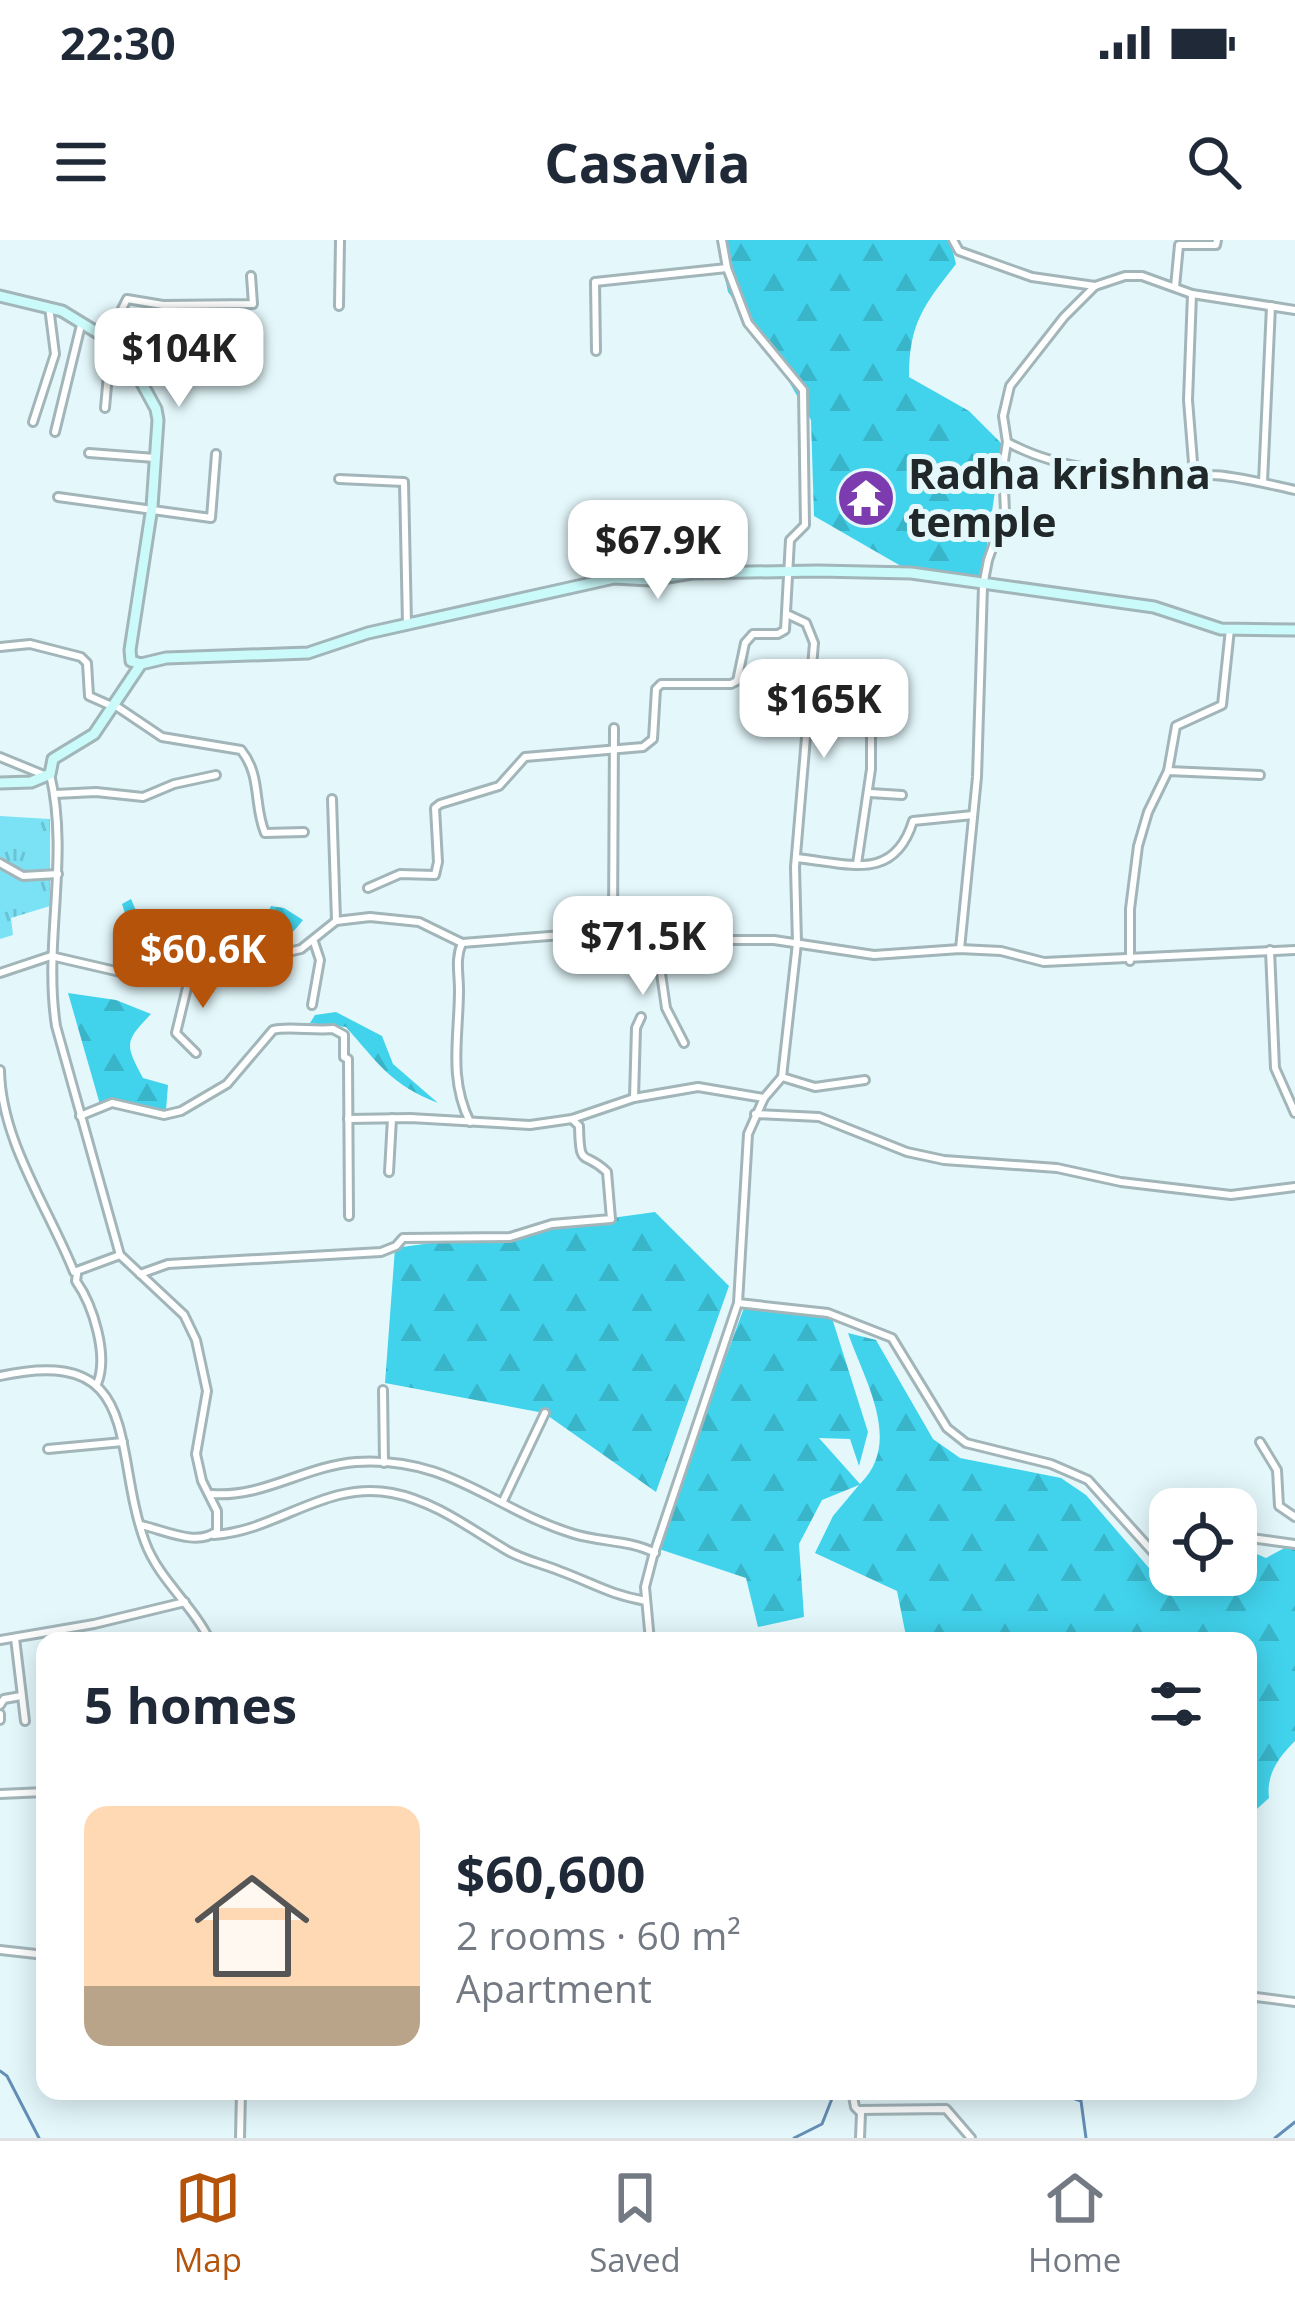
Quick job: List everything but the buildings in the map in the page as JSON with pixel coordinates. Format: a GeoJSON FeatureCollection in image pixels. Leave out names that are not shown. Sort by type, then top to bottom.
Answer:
{"type":"FeatureCollection","features":[{"type":"Feature","properties":{"kind":"street"},"geometry":{"type":"LineString","coordinates":[[339,307],[340,240]]}},
{"type":"Feature","properties":{"kind":"street"},"geometry":{"type":"LineString","coordinates":[[368,888],[400,874],[435,875],[435,808],[440,804],[499,786],[525,757],[643,747],[653,739],[656,689],[662,684],[737,681],[745,644],[753,634],[785,630],[790,540],[805,525],[803,390],[748,323],[722,240]]}},
{"type":"Feature","properties":{"kind":"street"},"geometry":{"type":"LineString","coordinates":[[953,240],[959,251],[1032,277],[1095,286]]}},
{"type":"Feature","properties":{"kind":"street"},"geometry":{"type":"LineString","coordinates":[[1175,287],[1179,245],[1216,245],[1217,240]]}},
{"type":"Feature","properties":{"kind":"street"},"geometry":{"type":"LineString","coordinates":[[596,351],[595,282],[727,268]]}},
{"type":"Feature","properties":{"kind":"street"},"geometry":{"type":"LineString","coordinates":[[141,664],[131,661],[130,650],[152,507],[156,409],[123,346],[122,309],[127,299],[253,304],[251,276]]}},
{"type":"Feature","properties":{"kind":"street"},"geometry":{"type":"LineString","coordinates":[[960,949],[973,814],[983,586],[1005,512],[1003,416],[1010,386],[1095,286],[1125,276],[1142,276],[1192,294],[1295,310]]}},
{"type":"Feature","properties":{"kind":"street"},"geometry":{"type":"LineString","coordinates":[[1192,294],[1187,400],[1194,476]]}},
{"type":"Feature","properties":{"kind":"street"},"geometry":{"type":"LineString","coordinates":[[0,296],[49,307],[123,346]]}},
{"type":"Feature","properties":{"kind":"street"},"geometry":{"type":"LineString","coordinates":[[1263,483],[1271,306]]}},
{"type":"Feature","properties":{"kind":"street"},"geometry":{"type":"LineString","coordinates":[[33,422],[55,354],[49,307]]}},
{"type":"Feature","properties":{"kind":"street"},"geometry":{"type":"LineString","coordinates":[[55,432],[82,322]]}},
{"type":"Feature","properties":{"kind":"street"},"geometry":{"type":"LineString","coordinates":[[104,408],[111,341]]}},
{"type":"Feature","properties":{"kind":"street"},"geometry":{"type":"LineString","coordinates":[[1007,442],[1038,459],[1122,472],[1216,474],[1295,490]]}},
{"type":"Feature","properties":{"kind":"street"},"geometry":{"type":"LineString","coordinates":[[89,452],[155,458]]}},
{"type":"Feature","properties":{"kind":"street"},"geometry":{"type":"LineString","coordinates":[[58,496],[211,518],[216,454]]}},
{"type":"Feature","properties":{"kind":"street"},"geometry":{"type":"LineString","coordinates":[[339,479],[404,482],[407,624]]}},
{"type":"Feature","properties":{"kind":"street"},"geometry":{"type":"LineString","coordinates":[[214,1535],[219,1520],[196,1454],[207,1391],[196,1340],[184,1315],[120,1255],[56,1026],[51,956],[59,817],[47,775],[53,759],[94,734],[115,707],[134,668],[166,658],[308,653],[407,624],[614,578],[650,580],[692,573],[910,573],[1154,607],[1205,626],[1295,630]]}},
{"type":"Feature","properties":{"kind":"street"},"geometry":{"type":"LineString","coordinates":[[649,1632],[645,1587],[738,1303],[746,1151],[755,1114],[782,1077],[797,943],[796,858],[814,643],[806,623],[789,615]]}},
{"type":"Feature","properties":{"kind":"street"},"geometry":{"type":"LineString","coordinates":[[1130,961],[1130,909],[1138,846],[1168,771],[1176,726],[1222,705],[1230,629]]}},
{"type":"Feature","properties":{"kind":"street"},"geometry":{"type":"LineString","coordinates":[[0,646],[42,646],[81,657],[87,663],[89,696],[161,737],[241,750],[256,779],[260,820],[266,832],[304,832]]}},
{"type":"Feature","properties":{"kind":"street"},"geometry":{"type":"LineString","coordinates":[[857,864],[868,793],[871,707]]}},
{"type":"Feature","properties":{"kind":"street"},"geometry":{"type":"LineString","coordinates":[[613,932],[614,728]]}},
{"type":"Feature","properties":{"kind":"street"},"geometry":{"type":"LineString","coordinates":[[0,757],[47,775]]}},
{"type":"Feature","properties":{"kind":"street"},"geometry":{"type":"LineString","coordinates":[[1168,771],[1260,775]]}},
{"type":"Feature","properties":{"kind":"street"},"geometry":{"type":"LineString","coordinates":[[0,784],[31,782],[47,775]]}},
{"type":"Feature","properties":{"kind":"street"},"geometry":{"type":"LineString","coordinates":[[55,794],[143,797],[216,775]]}},
{"type":"Feature","properties":{"kind":"street"},"geometry":{"type":"LineString","coordinates":[[868,793],[902,795]]}},
{"type":"Feature","properties":{"kind":"street"},"geometry":{"type":"LineString","coordinates":[[332,799],[336,921]]}},
{"type":"Feature","properties":{"kind":"street"},"geometry":{"type":"LineString","coordinates":[[796,858],[857,864],[893,858],[905,846],[913,820],[973,814]]}},
{"type":"Feature","properties":{"kind":"street"},"geometry":{"type":"LineString","coordinates":[[0,863],[22,876],[58,874]]}},
{"type":"Feature","properties":{"kind":"street"},"geometry":{"type":"LineString","coordinates":[[0,973],[51,956],[162,979],[190,975],[301,949],[336,921],[370,917],[406,919],[462,943],[613,932],[656,939],[766,939],[874,955],[1001,951],[1040,962],[1295,950]]}},
{"type":"Feature","properties":{"kind":"street"},"geometry":{"type":"LineString","coordinates":[[656,939],[667,1008],[684,1043]]}},
{"type":"Feature","properties":{"kind":"street"},"geometry":{"type":"LineString","coordinates":[[312,1005],[320,960],[314,942]]}},
{"type":"Feature","properties":{"kind":"street"},"geometry":{"type":"LineString","coordinates":[[462,943],[457,958],[455,1061],[459,1094],[470,1122]]}},
{"type":"Feature","properties":{"kind":"street"},"geometry":{"type":"LineString","coordinates":[[1270,950],[1275,1068],[1295,1113]]}},
{"type":"Feature","properties":{"kind":"street"},"geometry":{"type":"LineString","coordinates":[[190,975],[176,1034],[196,1053]]}},
{"type":"Feature","properties":{"kind":"street"},"geometry":{"type":"LineString","coordinates":[[634,1098],[640,1017]]}},
{"type":"Feature","properties":{"kind":"street"},"geometry":{"type":"LineString","coordinates":[[80,1116],[112,1103],[164,1115],[182,1111],[227,1084],[260,1044],[281,1028],[305,1033],[333,1029],[344,1035],[350,1216]]}},
{"type":"Feature","properties":{"kind":"street"},"geometry":{"type":"LineString","coordinates":[[0,1070],[1,1101],[26,1168],[88,1299],[97,1342],[100,1376],[96,1386]]}},
{"type":"Feature","properties":{"kind":"street"},"geometry":{"type":"LineString","coordinates":[[782,1077],[815,1087],[866,1080]]}},
{"type":"Feature","properties":{"kind":"street"},"geometry":{"type":"LineString","coordinates":[[348,1119],[530,1125],[698,1087],[764,1098]]}},
{"type":"Feature","properties":{"kind":"street"},"geometry":{"type":"LineString","coordinates":[[755,1114],[819,1117],[907,1153],[944,1160],[1060,1168],[1121,1182],[1231,1195],[1295,1187]]}},
{"type":"Feature","properties":{"kind":"street"},"geometry":{"type":"LineString","coordinates":[[389,1172],[392,1118]]}},
{"type":"Feature","properties":{"kind":"street"},"geometry":{"type":"LineString","coordinates":[[140,1274],[168,1264],[381,1252],[403,1238],[510,1237],[552,1224],[611,1219],[607,1172],[585,1161],[579,1126],[572,1119]]}},
{"type":"Feature","properties":{"kind":"street"},"geometry":{"type":"LineString","coordinates":[[77,1274],[120,1255]]}},
{"type":"Feature","properties":{"kind":"street"},"geometry":{"type":"LineString","coordinates":[[738,1303],[828,1313],[892,1338],[946,1428],[966,1444],[1051,1463],[1088,1480],[1149,1548]]}},
{"type":"Feature","properties":{"kind":"street"},"geometry":{"type":"LineString","coordinates":[[0,1376],[60,1368],[78,1373],[108,1401],[125,1438],[129,1493],[140,1525],[157,1565],[204,1632]]}},
{"type":"Feature","properties":{"kind":"street"},"geometry":{"type":"LineString","coordinates":[[383,1390],[384,1463]]}},
{"type":"Feature","properties":{"kind":"street"},"geometry":{"type":"LineString","coordinates":[[503,1501],[544,1413]]}},
{"type":"Feature","properties":{"kind":"street"},"geometry":{"type":"LineString","coordinates":[[48,1449],[122,1444],[125,1438]]}},
{"type":"Feature","properties":{"kind":"street"},"geometry":{"type":"LineString","coordinates":[[1261,1442],[1277,1470],[1279,1505],[1295,1517]]}},
{"type":"Feature","properties":{"kind":"street"},"geometry":{"type":"LineString","coordinates":[[208,1494],[245,1495],[317,1470],[348,1463],[384,1463],[436,1470],[533,1519],[573,1534],[655,1553]]}},
{"type":"Feature","properties":{"kind":"street"},"geometry":{"type":"LineString","coordinates":[[140,1525],[194,1538],[260,1524],[331,1496],[392,1493],[454,1518],[518,1556],[608,1594],[647,1601]]}},
{"type":"Feature","properties":{"kind":"street"},"geometry":{"type":"LineString","coordinates":[[1257,1539],[1295,1544]]}},
{"type":"Feature","properties":{"kind":"street"},"geometry":{"type":"LineString","coordinates":[[56,1632],[185,1602]]}},
{"type":"Feature","properties":{"kind":"street"},"geometry":{"type":"LineString","coordinates":[[0,1640],[36,1635]]}},
{"type":"Feature","properties":{"kind":"street"},"geometry":{"type":"LineString","coordinates":[[15,1638],[25,1720]]}},
{"type":"Feature","properties":{"kind":"street"},"geometry":{"type":"LineString","coordinates":[[0,1713],[4,1699],[21,1696]]}},
{"type":"Feature","properties":{"kind":"street"},"geometry":{"type":"LineString","coordinates":[[0,1794],[36,1792]]}},
{"type":"Feature","properties":{"kind":"street"},"geometry":{"type":"LineString","coordinates":[[0,1950],[36,1954]]}},
{"type":"Feature","properties":{"kind":"street"},"geometry":{"type":"LineString","coordinates":[[1257,1997],[1295,2002]]}},
{"type":"Feature","properties":{"kind":"street"},"geometry":{"type":"LineString","coordinates":[[240,2138],[241,2100]]}},
{"type":"Feature","properties":{"kind":"street"},"geometry":{"type":"LineString","coordinates":[[855,2100],[860,2138]]}},
{"type":"Feature","properties":{"kind":"street"},"geometry":{"type":"LineString","coordinates":[[859,2110],[946,2109],[971,2138]]}},
{"type":"Feature","properties":{"kind":"green space"},"geometry":{"type":"Polygon","coordinates":[[[717,240],[950,240],[956,264],[915,328],[909,377],[969,411],[1002,444],[981,586],[920,577],[814,516],[811,420],[773,354],[728,292],[717,240]]]}},
{"type":"Feature","properties":{"kind":"green space"},"geometry":{"type":"Polygon","coordinates":[[[0,816],[50,819],[50,906],[11,918],[13,935],[0,939],[0,816]]]}},
{"type":"Feature","properties":{"kind":"green space"},"geometry":{"type":"Polygon","coordinates":[[[131,899],[149,940],[166,943],[185,926],[197,923],[263,922],[271,906],[303,920],[284,939],[270,945],[243,950],[223,935],[164,956],[134,941],[122,904],[131,899]]]}},
{"type":"Feature","properties":{"kind":"green space"},"geometry":{"type":"Polygon","coordinates":[[[68,993],[116,1000],[151,1014],[130,1044],[143,1078],[168,1085],[166,1110],[110,1098],[101,1108],[68,993]]]}},
{"type":"Feature","properties":{"kind":"green space"},"geometry":{"type":"Polygon","coordinates":[[[336,1012],[382,1036],[393,1064],[438,1103],[396,1080],[346,1027],[310,1023],[315,1015],[336,1012]]]}},
{"type":"Feature","properties":{"kind":"green space"},"geometry":{"type":"Polygon","coordinates":[[[655,1212],[729,1286],[656,1492],[544,1413],[385,1383],[395,1248],[655,1212]]]}},
{"type":"Feature","properties":{"kind":"green space"},"geometry":{"type":"Polygon","coordinates":[[[745,1305],[831,1315],[868,1432],[859,1466],[850,1439],[819,1438],[860,1484],[873,1467],[880,1431],[871,1391],[848,1333],[876,1340],[933,1439],[960,1458],[1061,1478],[1086,1495],[1149,1568],[1149,1596],[1257,1596],[1257,1554],[1266,1558],[1295,1546],[1295,1741],[1275,1766],[1269,1798],[1257,1809],[1257,1632],[905,1632],[897,1591],[815,1553],[833,1516],[859,1485],[822,1500],[799,1544],[804,1617],[758,1627],[746,1578],[656,1548],[745,1305]]]}},
{"type":"Feature","properties":{"kind":"waterway"},"geometry":{"type":"LineString","coordinates":[[0,2071],[39,2138]]}},
{"type":"Feature","properties":{"kind":"waterway"},"geometry":{"type":"LineString","coordinates":[[794,2138],[822,2124],[831,2100]]}},
{"type":"Feature","properties":{"kind":"waterway"},"geometry":{"type":"LineString","coordinates":[[1078,2100],[1086,2138]]}},
{"type":"Feature","properties":{"kind":"waterway"},"geometry":{"type":"LineString","coordinates":[[1275,2138],[1295,2122]]}},
{"type":"Feature","properties":{"kind":"place","name":"Radha krishna temple"},"geometry":{"type":"Point","coordinates":[866,498]}}]}
